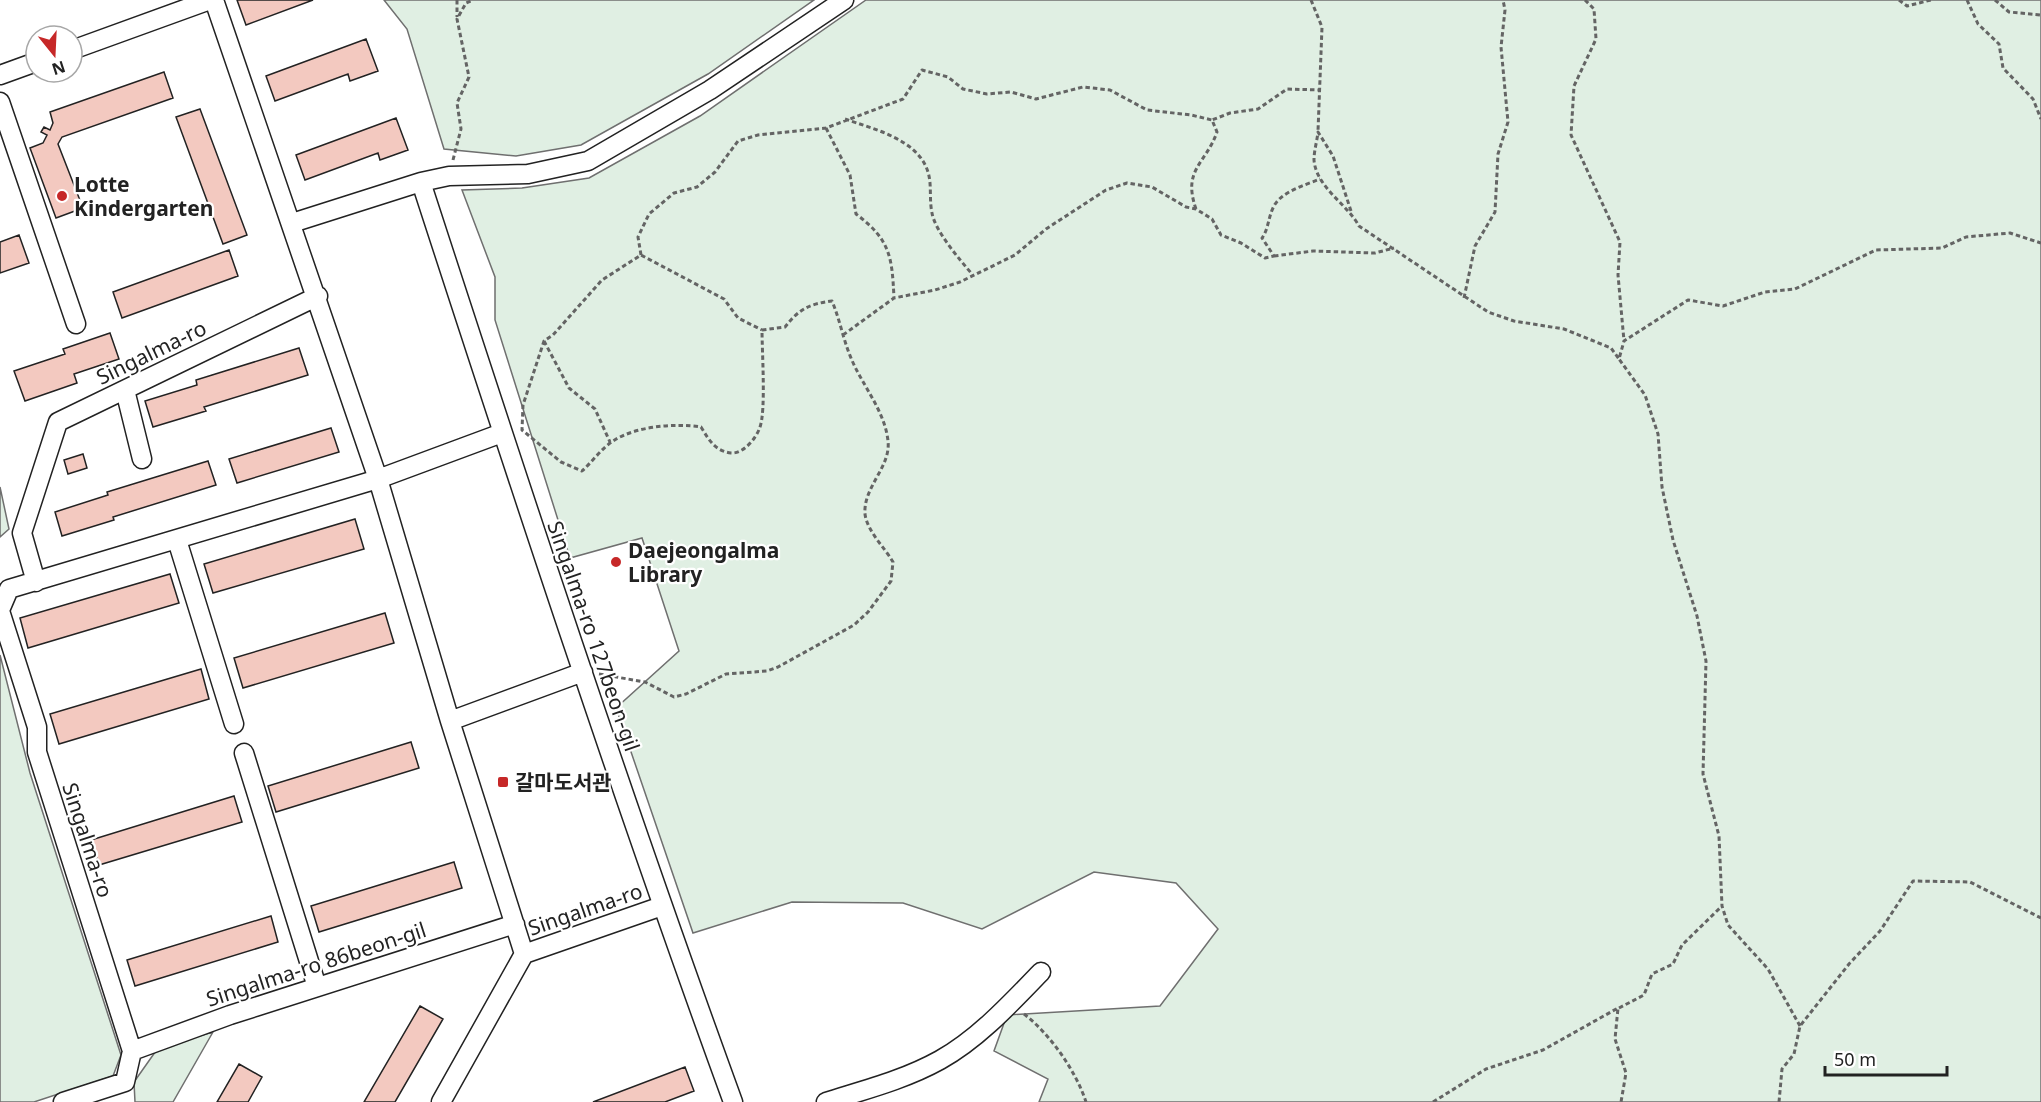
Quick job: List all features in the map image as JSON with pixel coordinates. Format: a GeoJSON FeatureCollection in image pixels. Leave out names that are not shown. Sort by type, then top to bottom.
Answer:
{"type":"FeatureCollection","features":[{"type":"Feature","properties":{"kind":"street"},"geometry":{"type":"LineString","coordinates":[[84,46],[212,0]]}},
{"type":"Feature","properties":{"kind":"street","name":"Singalma-ro"},"geometry":{"type":"LineString","coordinates":[[212,0],[318,296],[378,479],[450,721],[524,954]]}},
{"type":"Feature","properties":{"kind":"street"},"geometry":{"type":"LineString","coordinates":[[292,223],[422,182],[449,176],[528,174],[588,161],[710,90],[844,0]]}},
{"type":"Feature","properties":{"kind":"street"},"geometry":{"type":"LineString","coordinates":[[0,75],[24,66]]}},
{"type":"Feature","properties":{"kind":"street"},"geometry":{"type":"LineString","coordinates":[[0,102],[76,324]]}},
{"type":"Feature","properties":{"kind":"street","name":"Singalma-ro 127beon-gil"},"geometry":{"type":"LineString","coordinates":[[422,182],[502,434],[662,906],[733,1102]]}},
{"type":"Feature","properties":{"kind":"street","name":"Singalma-ro"},"geometry":{"type":"LineString","coordinates":[[36,582],[22,533],[58,422],[318,296]]}},
{"type":"Feature","properties":{"kind":"street"},"geometry":{"type":"LineString","coordinates":[[125,390],[142,459]]}},
{"type":"Feature","properties":{"kind":"street","name":"Singalma-ro"},"geometry":{"type":"LineString","coordinates":[[132,1051],[37,752],[37,727],[0,610],[9,589],[378,479],[502,434]]}},
{"type":"Feature","properties":{"kind":"street"},"geometry":{"type":"LineString","coordinates":[[177,540],[234,724]]}},
{"type":"Feature","properties":{"kind":"street"},"geometry":{"type":"LineString","coordinates":[[450,721],[583,672]]}},
{"type":"Feature","properties":{"kind":"street"},"geometry":{"type":"LineString","coordinates":[[244,753],[317,987]]}},
{"type":"Feature","properties":{"kind":"street","name":"Singalma-ro"},"geometry":{"type":"LineString","coordinates":[[441,1102],[524,954],[662,906]]}},
{"type":"Feature","properties":{"kind":"street","name":"Singalma-ro 86beon-gil"},"geometry":{"type":"LineString","coordinates":[[132,1051],[317,987],[515,924]]}},
{"type":"Feature","properties":{"kind":"street"},"geometry":{"type":"LineString","coordinates":[[826,1102],[860,1097],[941,1059],[1010,1003],[1041,972]]}},
{"type":"Feature","properties":{"kind":"street"},"geometry":{"type":"LineString","coordinates":[[63,1102],[125,1082],[132,1051]]}},
{"type":"Feature","properties":{"kind":"path"},"geometry":{"type":"LineString","coordinates":[[449,176],[461,129],[457,103],[469,77],[458,19],[457,0]]}},
{"type":"Feature","properties":{"kind":"path"},"geometry":{"type":"LineString","coordinates":[[458,19],[466,3],[472,0]]}},
{"type":"Feature","properties":{"kind":"path"},"geometry":{"type":"LineString","coordinates":[[1311,0],[1322,27],[1318,132],[1314,160],[1320,179],[1352,211]]}},
{"type":"Feature","properties":{"kind":"path"},"geometry":{"type":"LineString","coordinates":[[1464,298],[1474,246],[1495,212],[1498,154],[1508,122],[1501,46],[1505,10],[1503,0]]}},
{"type":"Feature","properties":{"kind":"path"},"geometry":{"type":"LineString","coordinates":[[1585,0],[1594,9],[1596,39],[1574,86],[1571,135],[1620,242],[1618,275],[1624,341],[1619,359]]}},
{"type":"Feature","properties":{"kind":"path"},"geometry":{"type":"LineString","coordinates":[[1899,0],[1906,6],[1931,0]]}},
{"type":"Feature","properties":{"kind":"path"},"geometry":{"type":"LineString","coordinates":[[1967,0],[1978,24],[1999,44],[2003,68],[2033,99],[2041,119]]}},
{"type":"Feature","properties":{"kind":"path"},"geometry":{"type":"LineString","coordinates":[[1995,0],[2009,12],[2041,15]]}},
{"type":"Feature","properties":{"kind":"path"},"geometry":{"type":"LineString","coordinates":[[640,255],[638,237],[649,214],[674,193],[697,187],[715,172],[738,141],[758,135],[826,128],[844,119],[903,99],[922,70],[948,77],[963,89],[987,94],[1011,92],[1036,99],[1083,87],[1110,90],[1147,110],[1212,120],[1230,113],[1258,109],[1287,89],[1319,90]]}},
{"type":"Feature","properties":{"kind":"path"},"geometry":{"type":"LineString","coordinates":[[844,119],[883,132],[921,158],[927,171],[932,215],[957,256],[972,274]]}},
{"type":"Feature","properties":{"kind":"path"},"geometry":{"type":"LineString","coordinates":[[1196,209],[1190,191],[1195,172],[1217,132],[1212,120]]}},
{"type":"Feature","properties":{"kind":"path"},"geometry":{"type":"LineString","coordinates":[[826,128],[850,175],[856,214],[871,225],[892,256],[894,298]]}},
{"type":"Feature","properties":{"kind":"path"},"geometry":{"type":"LineString","coordinates":[[1318,132],[1333,156],[1359,226],[1488,312],[1514,321],[1564,329],[1611,348],[1644,395],[1658,434],[1662,487],[1673,540],[1697,616],[1704,650],[1706,735],[1703,774],[1719,836],[1722,906],[1728,925],[1768,969],[1800,1026]]}},
{"type":"Feature","properties":{"kind":"path"},"geometry":{"type":"LineString","coordinates":[[1274,256],[1262,238],[1269,228],[1274,205],[1290,192],[1320,179]]}},
{"type":"Feature","properties":{"kind":"path"},"geometry":{"type":"LineString","coordinates":[[843,335],[894,298],[935,290],[960,282],[972,274],[1015,255],[1046,229],[1106,190],[1127,183],[1152,187],[1186,207],[1196,209],[1212,219],[1221,235],[1242,243],[1265,258],[1313,251],[1375,253],[1394,249]]}},
{"type":"Feature","properties":{"kind":"path"},"geometry":{"type":"LineString","coordinates":[[1624,341],[1688,300],[1723,306],[1765,292],[1795,289],[1876,250],[1942,248],[1966,237],[2010,233],[2041,243]]}},
{"type":"Feature","properties":{"kind":"path"},"geometry":{"type":"LineString","coordinates":[[583,672],[629,678],[674,697],[686,694],[726,674],[767,671],[854,625],[868,612],[891,581],[893,562],[869,527],[865,514],[868,492],[883,465],[889,443],[883,421],[858,373],[832,301],[798,311],[785,327],[762,330],[738,318],[724,299],[640,255]]}},
{"type":"Feature","properties":{"kind":"path"},"geometry":{"type":"LineString","coordinates":[[640,255],[602,280],[553,335],[544,341],[523,405],[522,430],[561,462],[582,471],[610,442],[624,435],[646,429],[687,425],[701,427],[710,442],[721,452],[735,454],[751,444],[760,427],[762,330]]}},
{"type":"Feature","properties":{"kind":"path"},"geometry":{"type":"LineString","coordinates":[[544,341],[569,388],[595,409],[610,442]]}},
{"type":"Feature","properties":{"kind":"path"},"geometry":{"type":"LineString","coordinates":[[1779,1102],[1782,1069],[1794,1054],[1800,1026],[1849,964],[1880,932],[1913,881],[1970,882],[2041,918]]}},
{"type":"Feature","properties":{"kind":"path"},"geometry":{"type":"LineString","coordinates":[[1433,1102],[1486,1069],[1543,1050],[1644,995],[1652,974],[1674,964],[1682,945],[1722,906]]}},
{"type":"Feature","properties":{"kind":"path"},"geometry":{"type":"LineString","coordinates":[[1010,1003],[1033,1021],[1058,1052],[1081,1086],[1086,1102]]}},
{"type":"Feature","properties":{"kind":"path"},"geometry":{"type":"LineString","coordinates":[[1618,1008],[1615,1039],[1626,1073],[1621,1102]]}},
{"type":"Feature","properties":{"kind":"green space"},"geometry":{"type":"Polygon","coordinates":[[[384,0],[814,0],[708,74],[581,145],[516,156],[444,149],[407,29],[384,0]]]}},
{"type":"Feature","properties":{"kind":"green space"},"geometry":{"type":"Polygon","coordinates":[[[866,0],[2041,0],[2041,1102],[1039,1102],[1048,1079],[994,1051],[1007,1015],[1160,1006],[1218,929],[1176,883],[1094,872],[982,929],[903,903],[792,902],[693,933],[616,708],[679,651],[642,538],[570,558],[495,320],[495,277],[462,190],[522,188],[589,178],[700,116],[866,0]]]}},
{"type":"Feature","properties":{"kind":"green space"},"geometry":{"type":"Polygon","coordinates":[[[0,487],[9,529],[0,537],[0,487]]]}},
{"type":"Feature","properties":{"kind":"green space"},"geometry":{"type":"Polygon","coordinates":[[[0,655],[30,773],[121,1055],[113,1076],[34,1102],[0,1102],[0,655]]]}},
{"type":"Feature","properties":{"kind":"green space"},"geometry":{"type":"Polygon","coordinates":[[[213,1032],[173,1102],[135,1102],[134,1082],[158,1048],[213,1032]]]}},
{"type":"Feature","properties":{"kind":"building"},"geometry":{"type":"Polygon","coordinates":[[[237,0],[313,0],[246,25],[237,0]]]}},
{"type":"Feature","properties":{"kind":"building"},"geometry":{"type":"Polygon","coordinates":[[[366,39],[378,71],[350,81],[348,74],[275,101],[266,76],[366,39]]]}},
{"type":"Feature","properties":{"kind":"building"},"geometry":{"type":"Polygon","coordinates":[[[164,72],[173,98],[62,137],[58,144],[83,208],[56,218],[30,148],[43,143],[47,135],[41,132],[44,127],[50,130],[53,123],[50,112],[164,72]]]}},
{"type":"Feature","properties":{"kind":"building"},"geometry":{"type":"Polygon","coordinates":[[[200,109],[247,235],[223,244],[176,117],[200,109]]]}},
{"type":"Feature","properties":{"kind":"building"},"geometry":{"type":"Polygon","coordinates":[[[396,118],[408,150],[380,160],[378,153],[305,180],[296,155],[396,118]]]}},
{"type":"Feature","properties":{"kind":"building"},"geometry":{"type":"Polygon","coordinates":[[[19,235],[29,263],[0,273],[0,242],[19,235]]]}},
{"type":"Feature","properties":{"kind":"building"},"geometry":{"type":"Polygon","coordinates":[[[229,250],[238,276],[122,318],[113,292],[229,250]]]}},
{"type":"Feature","properties":{"kind":"building"},"geometry":{"type":"Polygon","coordinates":[[[110,333],[119,359],[74,374],[77,383],[25,401],[14,371],[65,354],[63,349],[110,333]]]}},
{"type":"Feature","properties":{"kind":"building"},"geometry":{"type":"Polygon","coordinates":[[[299,348],[308,375],[204,407],[206,411],[153,427],[145,401],[197,385],[196,380],[299,348]]]}},
{"type":"Feature","properties":{"kind":"building"},"geometry":{"type":"Polygon","coordinates":[[[331,428],[339,452],[237,483],[229,459],[331,428]]]}},
{"type":"Feature","properties":{"kind":"building"},"geometry":{"type":"Polygon","coordinates":[[[83,454],[87,468],[68,474],[64,460],[83,454]]]}},
{"type":"Feature","properties":{"kind":"building"},"geometry":{"type":"Polygon","coordinates":[[[208,461],[216,485],[113,517],[114,520],[62,536],[55,512],[108,495],[107,492],[208,461]]]}},
{"type":"Feature","properties":{"kind":"building"},"geometry":{"type":"Polygon","coordinates":[[[355,519],[364,549],[213,593],[204,564],[355,519]]]}},
{"type":"Feature","properties":{"kind":"building"},"geometry":{"type":"Polygon","coordinates":[[[170,574],[179,603],[28,648],[20,618],[170,574]]]}},
{"type":"Feature","properties":{"kind":"building"},"geometry":{"type":"Polygon","coordinates":[[[385,613],[394,643],[243,688],[234,658],[385,613]]]}},
{"type":"Feature","properties":{"kind":"building"},"geometry":{"type":"Polygon","coordinates":[[[201,669],[209,699],[59,744],[50,714],[201,669]]]}},
{"type":"Feature","properties":{"kind":"building"},"geometry":{"type":"Polygon","coordinates":[[[411,742],[419,768],[276,812],[268,786],[411,742]]]}},
{"type":"Feature","properties":{"kind":"building"},"geometry":{"type":"Polygon","coordinates":[[[234,796],[242,822],[99,865],[91,840],[234,796]]]}},
{"type":"Feature","properties":{"kind":"building"},"geometry":{"type":"Polygon","coordinates":[[[454,862],[462,888],[319,932],[311,906],[454,862]]]}},
{"type":"Feature","properties":{"kind":"building"},"geometry":{"type":"Polygon","coordinates":[[[271,916],[278,942],[135,986],[127,960],[271,916]]]}},
{"type":"Feature","properties":{"kind":"building"},"geometry":{"type":"Polygon","coordinates":[[[420,1006],[443,1019],[395,1102],[364,1102],[420,1006]]]}},
{"type":"Feature","properties":{"kind":"building"},"geometry":{"type":"Polygon","coordinates":[[[239,1064],[262,1077],[248,1102],[217,1102],[239,1064]]]}},
{"type":"Feature","properties":{"kind":"building"},"geometry":{"type":"Polygon","coordinates":[[[685,1067],[694,1091],[665,1102],[593,1102],[685,1067]]]}},
{"type":"Feature","properties":{"kind":"place","name":"Lotte Kindergarten"},"geometry":{"type":"Point","coordinates":[62,196]}},
{"type":"Feature","properties":{"kind":"place","name":"Daejeongalma Library"},"geometry":{"type":"Point","coordinates":[616,562]}},
{"type":"Feature","properties":{"kind":"place","name":"갈마도서관"},"geometry":{"type":"Point","coordinates":[503,782]}}]}
